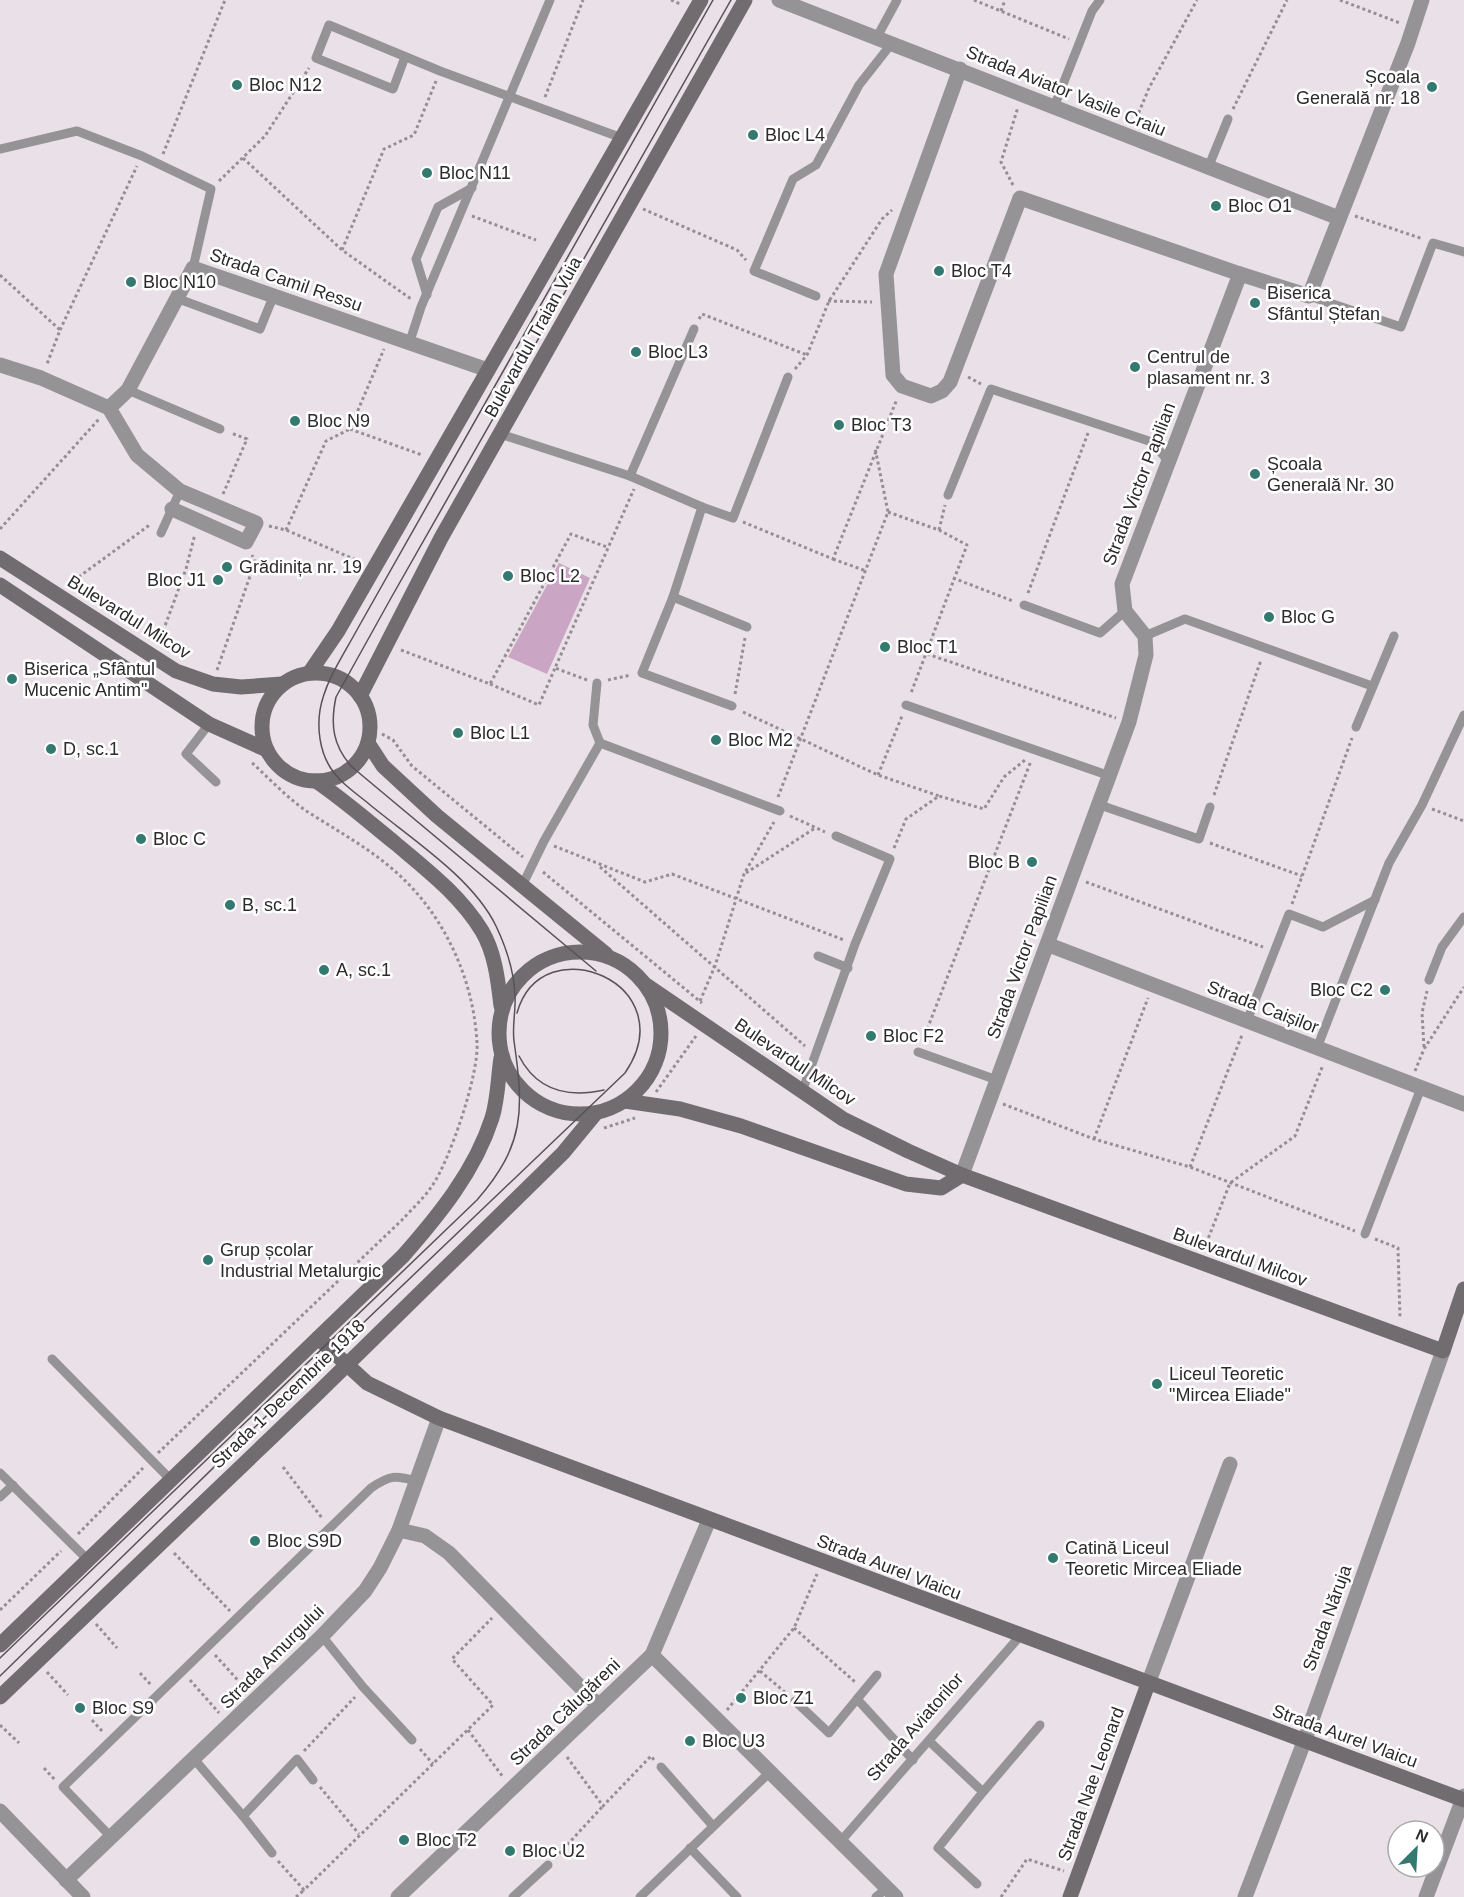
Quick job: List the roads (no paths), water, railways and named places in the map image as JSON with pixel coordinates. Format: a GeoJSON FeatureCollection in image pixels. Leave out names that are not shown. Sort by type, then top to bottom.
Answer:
{"type":"FeatureCollection","features":[{"type":"Feature","properties":{"kind":"main road","name":"Bulevardul Traian Vuia"},"geometry":{"type":"LineString","coordinates":[[310,672],[338,631],[701,0]]}},
{"type":"Feature","properties":{"kind":"main road","name":"Bulevardul Traian Vuia"},"geometry":{"type":"LineString","coordinates":[[360,696],[385,644],[501,434],[745,0]]}},
{"type":"Feature","properties":{"kind":"main road","name":"Bulevardul Milcov"},"geometry":{"type":"LineString","coordinates":[[0,558],[176,671],[213,684],[241,687],[282,684]]}},
{"type":"Feature","properties":{"kind":"main road"},"geometry":{"type":"LineString","coordinates":[[0,585],[209,724],[267,750]]}},
{"type":"Feature","properties":{"kind":"main road"},"geometry":{"type":"LineString","coordinates":[[310,672],[332,675],[346,681],[360,696],[368,711],[370,728],[368,743],[352,768],[338,777],[316,781],[301,779],[287,773],[275,763],[261,733],[262,715],[270,698],[282,684],[310,672]]}},
{"type":"Feature","properties":{"kind":"main road"},"geometry":{"type":"LineString","coordinates":[[316,781],[339,797],[435,876],[460,901],[486,941],[497,969],[501,1006],[501,1058],[521,1090],[538,1103],[557,1111],[579,1115],[596,1113],[625,1101],[645,1082],[658,1057],[662,1038],[655,1001],[646,985],[631,969],[608,956],[437,816],[383,766],[368,743]]}},
{"type":"Feature","properties":{"kind":"main road"},"geometry":{"type":"LineString","coordinates":[[501,1006],[514,983],[541,960],[575,951],[608,956]]}},
{"type":"Feature","properties":{"kind":"main road","name":"Bulevardul Milcov"},"geometry":{"type":"LineString","coordinates":[[646,985],[843,1119],[962,1175],[1443,1352]]}},
{"type":"Feature","properties":{"kind":"main road","name":"Strada 1 Decembrie 1918"},"geometry":{"type":"LineString","coordinates":[[0,1645],[403,1256],[442,1211],[470,1168],[492,1117],[501,1058]]}},
{"type":"Feature","properties":{"kind":"main road"},"geometry":{"type":"LineString","coordinates":[[625,1101],[646,1106],[680,1109],[741,1126],[906,1184],[941,1188],[962,1175]]}},
{"type":"Feature","properties":{"kind":"main road","name":"Strada 1 Decembrie 1918"},"geometry":{"type":"LineString","coordinates":[[0,1697],[563,1153],[596,1113]]}},
{"type":"Feature","properties":{"kind":"main road"},"geometry":{"type":"LineString","coordinates":[[1443,1352],[1464,1289]]}},
{"type":"Feature","properties":{"kind":"main road","name":"Strada Aurel Vlaicu"},"geometry":{"type":"LineString","coordinates":[[318,1338],[367,1383],[439,1418],[1304,1742],[1464,1799]]}},
{"type":"Feature","properties":{"kind":"main road","name":"Strada Nae Leonard"},"geometry":{"type":"LineString","coordinates":[[1070,1897],[1148,1684]]}},
{"type":"Feature","properties":{"kind":"street","name":"Strada Aviator Vasile Craiu"},"geometry":{"type":"LineString","coordinates":[[779,0],[1208,168],[1341,214]]}},
{"type":"Feature","properties":{"kind":"street"},"geometry":{"type":"LineString","coordinates":[[960,69],[886,274],[886,302],[893,375],[902,386],[931,396],[942,391],[956,371],[1020,198],[1309,296],[1422,0]]}},
{"type":"Feature","properties":{"kind":"street","name":"Strada Camil Ressu"},"geometry":{"type":"LineString","coordinates":[[109,408],[128,390],[193,268],[488,370]]}},
{"type":"Feature","properties":{"kind":"street","name":"Strada Victor Papilian"},"geometry":{"type":"LineString","coordinates":[[1125,611],[1122,584],[1170,463],[1240,274]]}},
{"type":"Feature","properties":{"kind":"street"},"geometry":{"type":"LineString","coordinates":[[0,364],[41,378],[109,408],[137,455],[180,490],[256,523],[246,542],[172,509]]}},
{"type":"Feature","properties":{"kind":"street"},"geometry":{"type":"LineString","coordinates":[[1125,611],[1145,636]]}},
{"type":"Feature","properties":{"kind":"street","name":"Strada Victor Papilian"},"geometry":{"type":"LineString","coordinates":[[962,1175],[1049,945],[1129,722],[1142,679],[1146,655],[1145,636]]}},
{"type":"Feature","properties":{"kind":"street","name":"Strada Caișilor"},"geometry":{"type":"LineString","coordinates":[[1049,945],[1464,1104]]}},
{"type":"Feature","properties":{"kind":"street","name":"Strada Năruja"},"geometry":{"type":"LineString","coordinates":[[1245,1897],[1304,1742],[1443,1352]]}},
{"type":"Feature","properties":{"kind":"street","name":"Strada Amurgului"},"geometry":{"type":"LineString","coordinates":[[66,1880],[230,1726],[255,1699],[322,1636],[364,1591],[380,1568],[399,1530],[439,1418]]}},
{"type":"Feature","properties":{"kind":"street"},"geometry":{"type":"LineString","coordinates":[[1148,1684],[1230,1464]]}},
{"type":"Feature","properties":{"kind":"street","name":"Strada Călugăreni"},"geometry":{"type":"LineString","coordinates":[[398,1897],[652,1655],[709,1520]]}},
{"type":"Feature","properties":{"kind":"street"},"geometry":{"type":"LineString","coordinates":[[399,1530],[425,1536],[449,1554],[600,1706]]}},
{"type":"Feature","properties":{"kind":"street"},"geometry":{"type":"LineString","coordinates":[[652,1655],[840,1842],[886,1894]]}},
{"type":"Feature","properties":{"kind":"street"},"geometry":{"type":"LineString","coordinates":[[1426,1897],[1464,1799]]}},
{"type":"Feature","properties":{"kind":"street"},"geometry":{"type":"LineString","coordinates":[[0,1811],[83,1897]]}},
{"type":"Feature","properties":{"kind":"lane"},"geometry":{"type":"LineString","coordinates":[[409,344],[421,307],[550,0]]}},
{"type":"Feature","properties":{"kind":"lane"},"geometry":{"type":"LineString","coordinates":[[877,37],[897,0]]}},
{"type":"Feature","properties":{"kind":"lane"},"geometry":{"type":"LineString","coordinates":[[1054,107],[1079,43],[1100,0]]}},
{"type":"Feature","properties":{"kind":"lane"},"geometry":{"type":"LineString","coordinates":[[405,57],[393,89],[316,58],[329,25],[440,71],[622,138]]}},
{"type":"Feature","properties":{"kind":"lane"},"geometry":{"type":"LineString","coordinates":[[816,296],[754,271],[793,179],[816,165],[859,85],[892,43]]}},
{"type":"Feature","properties":{"kind":"lane"},"geometry":{"type":"LineString","coordinates":[[1208,168],[1228,119]]}},
{"type":"Feature","properties":{"kind":"lane"},"geometry":{"type":"LineString","coordinates":[[0,149],[77,131],[142,156],[211,189],[193,268]]}},
{"type":"Feature","properties":{"kind":"lane"},"geometry":{"type":"LineString","coordinates":[[427,295],[416,259],[433,217],[438,207],[472,188]]}},
{"type":"Feature","properties":{"kind":"lane"},"geometry":{"type":"LineString","coordinates":[[1309,296],[1401,327],[1433,243],[1464,252]]}},
{"type":"Feature","properties":{"kind":"lane"},"geometry":{"type":"LineString","coordinates":[[176,298],[260,329],[273,297]]}},
{"type":"Feature","properties":{"kind":"lane"},"geometry":{"type":"LineString","coordinates":[[634,478],[694,329]]}},
{"type":"Feature","properties":{"kind":"lane"},"geometry":{"type":"LineString","coordinates":[[501,434],[634,478],[733,518],[788,377]]}},
{"type":"Feature","properties":{"kind":"lane"},"geometry":{"type":"LineString","coordinates":[[948,495],[992,389],[1152,442],[1170,463]]}},
{"type":"Feature","properties":{"kind":"lane"},"geometry":{"type":"LineString","coordinates":[[128,390],[220,429]]}},
{"type":"Feature","properties":{"kind":"lane"},"geometry":{"type":"LineString","coordinates":[[160,533],[180,490]]}},
{"type":"Feature","properties":{"kind":"lane"},"geometry":{"type":"LineString","coordinates":[[702,507],[673,597],[642,673],[732,706]]}},
{"type":"Feature","properties":{"kind":"lane"},"geometry":{"type":"LineString","coordinates":[[673,597],[747,627]]}},
{"type":"Feature","properties":{"kind":"lane"},"geometry":{"type":"LineString","coordinates":[[1024,605],[1100,633],[1125,611]]}},
{"type":"Feature","properties":{"kind":"lane"},"geometry":{"type":"LineString","coordinates":[[1145,636],[1185,619],[1372,686]]}},
{"type":"Feature","properties":{"kind":"lane"},"geometry":{"type":"LineString","coordinates":[[1356,727],[1394,636]]}},
{"type":"Feature","properties":{"kind":"lane"},"geometry":{"type":"LineString","coordinates":[[597,683],[593,725],[600,743],[777,809]]}},
{"type":"Feature","properties":{"kind":"lane"},"geometry":{"type":"LineString","coordinates":[[906,705],[1110,776]]}},
{"type":"Feature","properties":{"kind":"lane"},"geometry":{"type":"LineString","coordinates":[[1322,1050],[1389,863],[1422,805],[1464,715]]}},
{"type":"Feature","properties":{"kind":"lane"},"geometry":{"type":"LineString","coordinates":[[209,724],[186,754],[216,782]]}},
{"type":"Feature","properties":{"kind":"lane"},"geometry":{"type":"LineString","coordinates":[[522,886],[544,841],[600,743]]}},
{"type":"Feature","properties":{"kind":"lane"},"geometry":{"type":"LineString","coordinates":[[1100,805],[1199,839],[1210,807]]}},
{"type":"Feature","properties":{"kind":"lane"},"geometry":{"type":"LineString","coordinates":[[802,1092],[855,944],[890,859],[836,836]]}},
{"type":"Feature","properties":{"kind":"lane"},"geometry":{"type":"LineString","coordinates":[[1247,1021],[1288,914],[1323,927],[1375,900]]}},
{"type":"Feature","properties":{"kind":"lane"},"geometry":{"type":"LineString","coordinates":[[1429,980],[1442,946],[1464,917]]}},
{"type":"Feature","properties":{"kind":"lane"},"geometry":{"type":"LineString","coordinates":[[818,956],[848,968]]}},
{"type":"Feature","properties":{"kind":"lane"},"geometry":{"type":"LineString","coordinates":[[918,1052],[997,1080]]}},
{"type":"Feature","properties":{"kind":"lane"},"geometry":{"type":"LineString","coordinates":[[1365,1234],[1415,1086]]}},
{"type":"Feature","properties":{"kind":"lane"},"geometry":{"type":"LineString","coordinates":[[52,1359],[171,1480]]}},
{"type":"Feature","properties":{"kind":"lane"},"geometry":{"type":"LineString","coordinates":[[0,1473],[88,1560]]}},
{"type":"Feature","properties":{"kind":"lane"},"geometry":{"type":"LineString","coordinates":[[111,1837],[63,1787],[371,1488],[387,1477],[402,1476],[417,1481]]}},
{"type":"Feature","properties":{"kind":"lane"},"geometry":{"type":"LineString","coordinates":[[0,1497],[12,1485]]}},
{"type":"Feature","properties":{"kind":"lane"},"geometry":{"type":"LineString","coordinates":[[322,1636],[363,1688],[412,1740]]}},
{"type":"Feature","properties":{"kind":"lane","name":"Strada Aviatorilor"},"geometry":{"type":"LineString","coordinates":[[840,1842],[1020,1636]]}},
{"type":"Feature","properties":{"kind":"lane"},"geometry":{"type":"LineString","coordinates":[[795,1701],[829,1733],[877,1675]]}},
{"type":"Feature","properties":{"kind":"lane"},"geometry":{"type":"LineString","coordinates":[[857,1699],[913,1760]]}},
{"type":"Feature","properties":{"kind":"lane"},"geometry":{"type":"LineString","coordinates":[[977,1884],[938,1848],[1040,1725]]}},
{"type":"Feature","properties":{"kind":"lane"},"geometry":{"type":"LineString","coordinates":[[929,1741],[983,1792]]}},
{"type":"Feature","properties":{"kind":"lane"},"geometry":{"type":"LineString","coordinates":[[194,1759],[272,1853]]}},
{"type":"Feature","properties":{"kind":"lane"},"geometry":{"type":"LineString","coordinates":[[243,1816],[297,1759],[314,1780]]}},
{"type":"Feature","properties":{"kind":"lane"},"geometry":{"type":"LineString","coordinates":[[661,1767],[713,1826]]}},
{"type":"Feature","properties":{"kind":"lane"},"geometry":{"type":"LineString","coordinates":[[640,1897],[770,1772]]}},
{"type":"Feature","properties":{"kind":"lane"},"geometry":{"type":"LineString","coordinates":[[690,1848],[737,1897]]}},
{"type":"Feature","properties":{"kind":"lane"},"geometry":{"type":"LineString","coordinates":[[513,1897],[548,1865]]}},
{"type":"Feature","properties":{"kind":"tram line"},"geometry":{"type":"LineString","coordinates":[[0,1658],[477,1200],[493,1180],[512,1144],[519,1107],[514,1035],[515,995],[511,969],[500,934],[486,908],[457,875],[338,778],[327,761],[322,747],[319,732],[320,710],[326,689],[341,658],[713,0]]}},
{"type":"Feature","properties":{"kind":"tram line"},"geometry":{"type":"LineString","coordinates":[[596,971],[352,767],[337,743],[333,726],[334,707],[336,697],[391,598],[731,0]]}},
{"type":"Feature","properties":{"kind":"tram line"},"geometry":{"type":"LineString","coordinates":[[0,1676],[294,1389],[625,1073],[639,1041],[637,1014],[624,991],[603,976],[578,969],[553,972],[531,986],[517,1013]]}},
{"type":"Feature","properties":{"kind":"tram line"},"geometry":{"type":"LineString","coordinates":[[519,1056],[535,1077],[555,1089],[578,1093],[604,1090]]}},
{"type":"Feature","properties":{"kind":"place","name":"Bloc N12"},"geometry":{"type":"Point","coordinates":[237,85]}},
{"type":"Feature","properties":{"kind":"place","name":"Școala Generală nr. 18"},"geometry":{"type":"Point","coordinates":[1432,87]}},
{"type":"Feature","properties":{"kind":"place","name":"Bloc L4"},"geometry":{"type":"Point","coordinates":[753,135]}},
{"type":"Feature","properties":{"kind":"place","name":"Bloc N11"},"geometry":{"type":"Point","coordinates":[427,173]}},
{"type":"Feature","properties":{"kind":"place","name":"Bloc O1"},"geometry":{"type":"Point","coordinates":[1216,206]}},
{"type":"Feature","properties":{"kind":"place","name":"Bloc T4"},"geometry":{"type":"Point","coordinates":[939,271]}},
{"type":"Feature","properties":{"kind":"place","name":"Bloc N10"},"geometry":{"type":"Point","coordinates":[131,282]}},
{"type":"Feature","properties":{"kind":"place","name":"Biserica Sfântul Ștefan"},"geometry":{"type":"Point","coordinates":[1255,303]}},
{"type":"Feature","properties":{"kind":"place","name":"Bloc L3"},"geometry":{"type":"Point","coordinates":[636,352]}},
{"type":"Feature","properties":{"kind":"place","name":"Centrul de plasament nr. 3"},"geometry":{"type":"Point","coordinates":[1135,367]}},
{"type":"Feature","properties":{"kind":"place","name":"Bloc N9"},"geometry":{"type":"Point","coordinates":[295,421]}},
{"type":"Feature","properties":{"kind":"place","name":"Bloc T3"},"geometry":{"type":"Point","coordinates":[839,425]}},
{"type":"Feature","properties":{"kind":"place","name":"Școala Generală Nr. 30"},"geometry":{"type":"Point","coordinates":[1255,474]}},
{"type":"Feature","properties":{"kind":"place","name":"Grădinița nr. 19"},"geometry":{"type":"Point","coordinates":[227,567]}},
{"type":"Feature","properties":{"kind":"place","name":"Bloc L2"},"geometry":{"type":"Point","coordinates":[508,576]}},
{"type":"Feature","properties":{"kind":"place","name":"Bloc J1"},"geometry":{"type":"Point","coordinates":[218,580]}},
{"type":"Feature","properties":{"kind":"place","name":"Bloc G"},"geometry":{"type":"Point","coordinates":[1269,617]}},
{"type":"Feature","properties":{"kind":"place","name":"Bloc T1"},"geometry":{"type":"Point","coordinates":[885,647]}},
{"type":"Feature","properties":{"kind":"place","name":"Biserica „Sfântul Mucenic Antim\""},"geometry":{"type":"Point","coordinates":[12,679]}},
{"type":"Feature","properties":{"kind":"place","name":"Bloc L1"},"geometry":{"type":"Point","coordinates":[458,733]}},
{"type":"Feature","properties":{"kind":"place","name":"Bloc M2"},"geometry":{"type":"Point","coordinates":[716,740]}},
{"type":"Feature","properties":{"kind":"place","name":"D, sc.1"},"geometry":{"type":"Point","coordinates":[51,749]}},
{"type":"Feature","properties":{"kind":"place","name":"Bloc C"},"geometry":{"type":"Point","coordinates":[141,839]}},
{"type":"Feature","properties":{"kind":"place","name":"Bloc B"},"geometry":{"type":"Point","coordinates":[1032,862]}},
{"type":"Feature","properties":{"kind":"place","name":"B, sc.1"},"geometry":{"type":"Point","coordinates":[230,905]}},
{"type":"Feature","properties":{"kind":"place","name":"A, sc.1"},"geometry":{"type":"Point","coordinates":[324,970]}},
{"type":"Feature","properties":{"kind":"place","name":"Bloc C2"},"geometry":{"type":"Point","coordinates":[1385,990]}},
{"type":"Feature","properties":{"kind":"place","name":"Bloc F2"},"geometry":{"type":"Point","coordinates":[871,1036]}},
{"type":"Feature","properties":{"kind":"place","name":"Grup școlar Industrial Metalurgic"},"geometry":{"type":"Point","coordinates":[208,1260]}},
{"type":"Feature","properties":{"kind":"place","name":"Liceul Teoretic \"Mircea Eliade\""},"geometry":{"type":"Point","coordinates":[1157,1384]}},
{"type":"Feature","properties":{"kind":"place","name":"Bloc S9D"},"geometry":{"type":"Point","coordinates":[255,1541]}},
{"type":"Feature","properties":{"kind":"place","name":"Catină Liceul Teoretic Mircea Eliade"},"geometry":{"type":"Point","coordinates":[1053,1558]}},
{"type":"Feature","properties":{"kind":"place","name":"Bloc Z1"},"geometry":{"type":"Point","coordinates":[741,1698]}},
{"type":"Feature","properties":{"kind":"place","name":"Bloc S9"},"geometry":{"type":"Point","coordinates":[80,1708]}},
{"type":"Feature","properties":{"kind":"place","name":"Bloc U3"},"geometry":{"type":"Point","coordinates":[690,1741]}},
{"type":"Feature","properties":{"kind":"place","name":"Bloc T2"},"geometry":{"type":"Point","coordinates":[404,1840]}},
{"type":"Feature","properties":{"kind":"place","name":"Bloc U2"},"geometry":{"type":"Point","coordinates":[510,1851]}}]}
